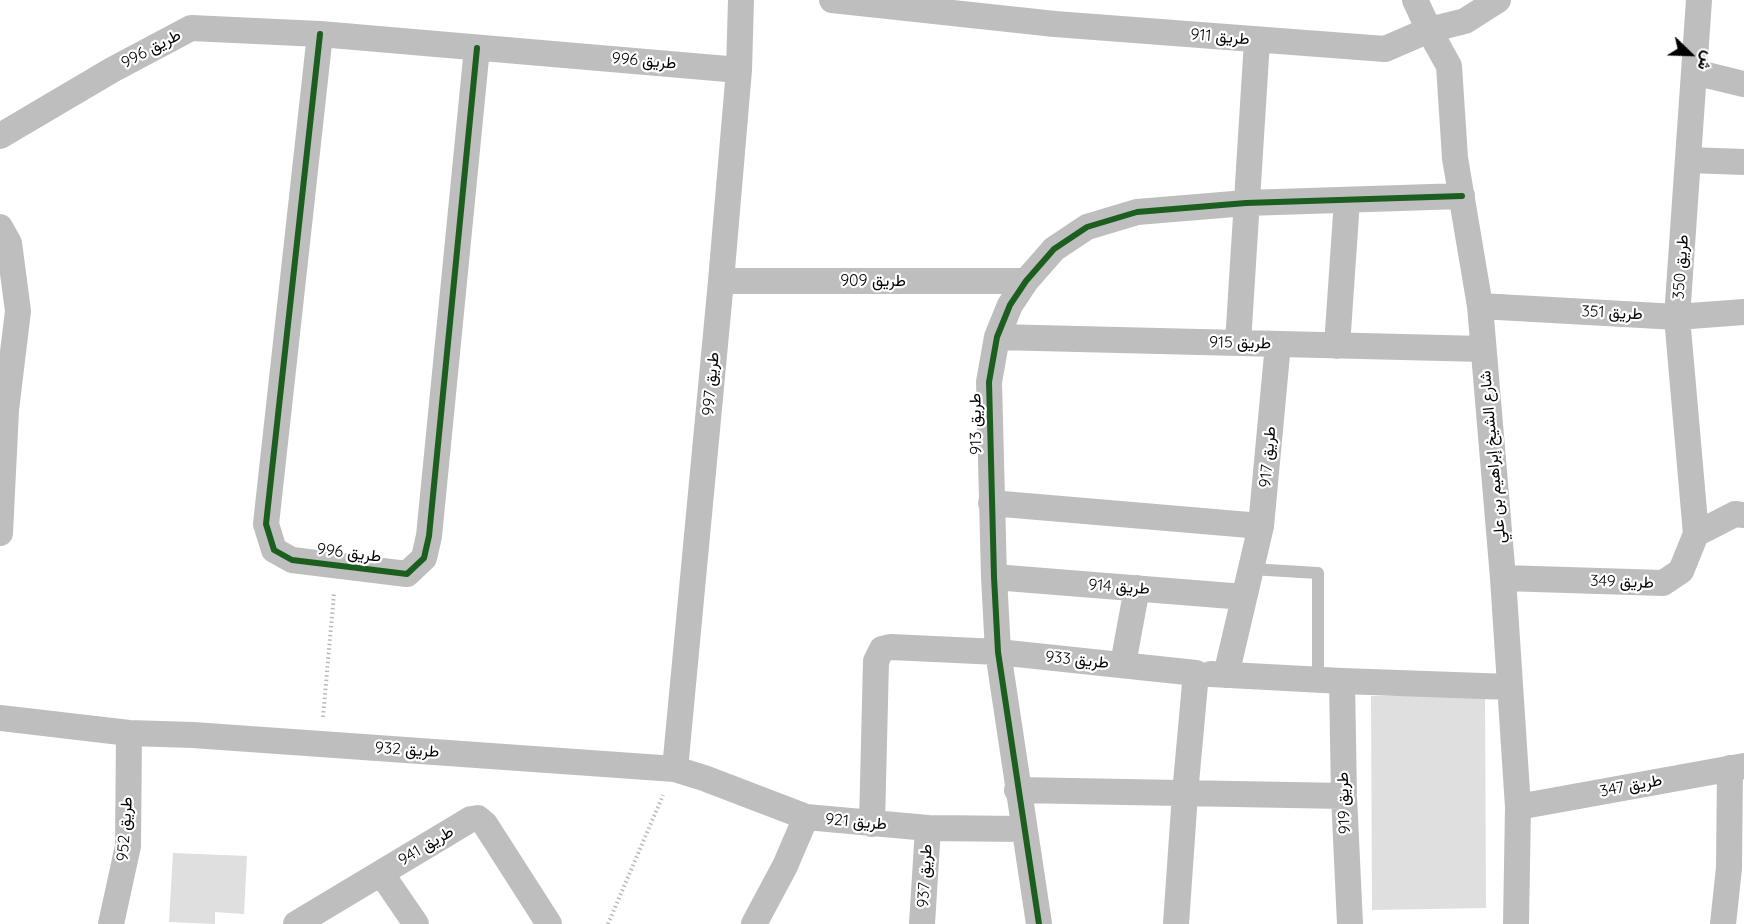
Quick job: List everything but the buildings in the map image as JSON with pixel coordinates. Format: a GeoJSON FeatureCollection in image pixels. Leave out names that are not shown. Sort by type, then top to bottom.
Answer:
{"type":"FeatureCollection","features":[{"type":"Feature","properties":{"kind":"street","name":"طريق 997"},"geometry":{"type":"LineString","coordinates":[[675,769],[721,281],[738,70],[741,0]]}},
{"type":"Feature","properties":{"kind":"street","name":"طريق 911"},"geometry":{"type":"LineString","coordinates":[[832,0],[1009,9],[1257,41],[1385,49],[1429,30],[1465,21],[1498,0]]}},
{"type":"Feature","properties":{"kind":"street","name":"شارع الشيخ إبراهيم بن علي"},"geometry":{"type":"LineString","coordinates":[[1415,0],[1449,66],[1455,158],[1480,306],[1503,578],[1518,807],[1516,924]]}},
{"type":"Feature","properties":{"kind":"street","name":"طريق 350"},"geometry":{"type":"LineString","coordinates":[[1696,534],[1677,317],[1699,0]]}},
{"type":"Feature","properties":{"kind":"street","name":"طريق 996"},"geometry":{"type":"LineString","coordinates":[[0,136],[112,70],[191,28],[320,34],[738,70]]}},
{"type":"Feature","properties":{"kind":"street","name":"طريق 996"},"geometry":{"type":"LineString","coordinates":[[320,34],[266,524],[274,550],[292,560],[407,574],[424,558],[429,536],[477,48]]}},
{"type":"Feature","properties":{"kind":"street"},"geometry":{"type":"LineString","coordinates":[[1238,343],[1257,41]]}},
{"type":"Feature","properties":{"kind":"street"},"geometry":{"type":"LineString","coordinates":[[1694,72],[1744,84]]}},
{"type":"Feature","properties":{"kind":"street"},"geometry":{"type":"LineString","coordinates":[[1688,160],[1744,162]]}},
{"type":"Feature","properties":{"kind":"street","name":"طريق 913"},"geometry":{"type":"LineString","coordinates":[[1038,924],[998,652],[994,577],[989,382],[997,337],[1010,305],[1026,281],[1054,249],[1087,227],[1137,212],[1246,203],[1462,196]]}},
{"type":"Feature","properties":{"kind":"street"},"geometry":{"type":"LineString","coordinates":[[1337,346],[1347,200]]}},
{"type":"Feature","properties":{"kind":"street"},"geometry":{"type":"LineString","coordinates":[[0,227],[9,243],[18,311],[6,410],[0,533]]}},
{"type":"Feature","properties":{"kind":"street","name":"طريق 909"},"geometry":{"type":"LineString","coordinates":[[721,281],[1026,281]]}},
{"type":"Feature","properties":{"kind":"street","name":"طريق 351"},"geometry":{"type":"LineString","coordinates":[[1480,306],[1677,317],[1744,312]]}},
{"type":"Feature","properties":{"kind":"street","name":"طريق 915"},"geometry":{"type":"LineString","coordinates":[[997,337],[1483,349]]}},
{"type":"Feature","properties":{"kind":"street","name":"طريق 917"},"geometry":{"type":"LineString","coordinates":[[1226,675],[1261,525],[1278,344]]}},
{"type":"Feature","properties":{"kind":"street"},"geometry":{"type":"LineString","coordinates":[[991,503],[1261,525]]}},
{"type":"Feature","properties":{"kind":"street"},"geometry":{"type":"LineString","coordinates":[[1696,534],[1735,514],[1744,514]]}},
{"type":"Feature","properties":{"kind":"street","name":"طريق 349"},"geometry":{"type":"LineString","coordinates":[[1503,578],[1663,583],[1681,571],[1696,534]]}},
{"type":"Feature","properties":{"kind":"street","name":"طريق 914"},"geometry":{"type":"LineString","coordinates":[[994,577],[1244,597]]}},
{"type":"Feature","properties":{"kind":"street"},"geometry":{"type":"LineString","coordinates":[[1123,664],[1137,588]]}},
{"type":"Feature","properties":{"kind":"street","name":"طريق 933"},"geometry":{"type":"LineString","coordinates":[[872,824],[876,661],[882,650],[891,647],[998,652],[1196,673]]}},
{"type":"Feature","properties":{"kind":"street"},"geometry":{"type":"LineString","coordinates":[[1176,924],[1196,673],[1330,681],[1510,687]]}},
{"type":"Feature","properties":{"kind":"street","name":"طريق 919"},"geometry":{"type":"LineString","coordinates":[[1330,681],[1344,796],[1350,924]]}},
{"type":"Feature","properties":{"kind":"street","name":"طريق 932"},"geometry":{"type":"LineString","coordinates":[[0,717],[129,733],[193,735],[675,769],[806,818]]}},
{"type":"Feature","properties":{"kind":"street","name":"طريق 952"},"geometry":{"type":"LineString","coordinates":[[111,924],[128,846],[129,733]]}},
{"type":"Feature","properties":{"kind":"street"},"geometry":{"type":"LineString","coordinates":[[1724,924],[1736,867],[1737,767]]}},
{"type":"Feature","properties":{"kind":"street","name":"طريق 347"},"geometry":{"type":"LineString","coordinates":[[1518,807],[1737,767]]}},
{"type":"Feature","properties":{"kind":"street"},"geometry":{"type":"LineString","coordinates":[[1017,790],[1344,796]]}},
{"type":"Feature","properties":{"kind":"street","name":"طريق 941"},"geometry":{"type":"LineString","coordinates":[[296,924],[471,819],[478,818],[485,824],[549,924]]}},
{"type":"Feature","properties":{"kind":"street","name":"طريق 921"},"geometry":{"type":"LineString","coordinates":[[759,921],[806,818],[928,828],[1024,829]]}},
{"type":"Feature","properties":{"kind":"street","name":"طريق 937"},"geometry":{"type":"LineString","coordinates":[[922,924],[928,828]]}},
{"type":"Feature","properties":{"kind":"street","name":"طريق 941"},"geometry":{"type":"LineString","coordinates":[[381,873],[416,924]]}},
{"type":"Feature","properties":{"kind":"lane","name":"طريق 919"},"geometry":{"type":"LineString","coordinates":[[1251,570],[1318,573],[1330,681]]}},
{"type":"Feature","properties":{"kind":"path"},"geometry":{"type":"LineString","coordinates":[[321,744],[336,565]]}},
{"type":"Feature","properties":{"kind":"path"},"geometry":{"type":"LineString","coordinates":[[608,924],[675,769]]}},
{"type":"Feature","properties":{"kind":"cycle path"},"geometry":{"type":"LineString","coordinates":[[320,34],[266,524],[274,550],[292,560],[407,574],[424,558],[429,536],[477,48]]}},
{"type":"Feature","properties":{"kind":"cycle path"},"geometry":{"type":"LineString","coordinates":[[1039,924],[998,652],[994,577],[989,382],[997,337],[1010,305],[1026,281],[1054,249],[1087,227],[1137,212],[1246,203],[1462,196]]}}]}
